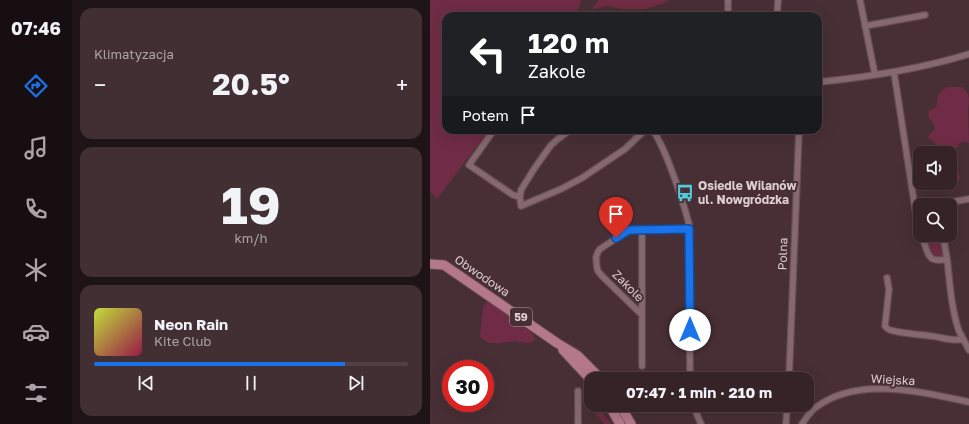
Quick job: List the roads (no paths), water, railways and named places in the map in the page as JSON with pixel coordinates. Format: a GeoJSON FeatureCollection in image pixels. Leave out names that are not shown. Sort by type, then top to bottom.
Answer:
{"type":"FeatureCollection","features":[{"type":"Feature","properties":{"kind":"main road","name":"Obwodowa"},"geometry":{"type":"LineString","coordinates":[[430,264],[444,265],[557,343],[577,355],[594,372]]}},
{"type":"Feature","properties":{"kind":"main road","name":"Obwodowa"},"geometry":{"type":"LineString","coordinates":[[557,343],[584,373]]}},
{"type":"Feature","properties":{"kind":"main road"},"geometry":{"type":"LineString","coordinates":[[613,412],[620,424]]}},
{"type":"Feature","properties":{"kind":"main road"},"geometry":{"type":"LineString","coordinates":[[624,412],[631,424]]}},
{"type":"Feature","properties":{"kind":"street"},"geometry":{"type":"LineString","coordinates":[[728,0],[728,12]]}},
{"type":"Feature","properties":{"kind":"street"},"geometry":{"type":"LineString","coordinates":[[777,12],[778,0]]}},
{"type":"Feature","properties":{"kind":"street"},"geometry":{"type":"LineString","coordinates":[[860,0],[875,74]]}},
{"type":"Feature","properties":{"kind":"street"},"geometry":{"type":"LineString","coordinates":[[865,26],[925,16]]}},
{"type":"Feature","properties":{"kind":"street"},"geometry":{"type":"LineString","coordinates":[[822,82],[894,72],[934,64],[969,54]]}},
{"type":"Feature","properties":{"kind":"street"},"geometry":{"type":"LineString","coordinates":[[894,72],[915,198]]}},
{"type":"Feature","properties":{"kind":"street"},"geometry":{"type":"LineString","coordinates":[[491,134],[469,165],[513,195],[520,197]]}},
{"type":"Feature","properties":{"kind":"street"},"geometry":{"type":"LineString","coordinates":[[565,134],[558,139],[543,156],[521,190],[521,206],[582,178],[625,149],[641,134]]}},
{"type":"Feature","properties":{"kind":"street"},"geometry":{"type":"LineString","coordinates":[[655,134],[672,171],[688,218],[690,372]]}},
{"type":"Feature","properties":{"kind":"street","name":"Polna"},"geometry":{"type":"LineString","coordinates":[[789,372],[799,134]]}},
{"type":"Feature","properties":{"kind":"street"},"geometry":{"type":"LineString","coordinates":[[957,201],[969,199]]}},
{"type":"Feature","properties":{"kind":"street","name":"Zakole"},"geometry":{"type":"LineString","coordinates":[[642,315],[598,271],[596,257],[598,252],[600,249],[626,232],[632,230],[689,229]]}},
{"type":"Feature","properties":{"kind":"street"},"geometry":{"type":"LineString","coordinates":[[642,230],[642,366]]}},
{"type":"Feature","properties":{"kind":"street"},"geometry":{"type":"LineString","coordinates":[[924,242],[929,256],[932,259],[947,259]]}},
{"type":"Feature","properties":{"kind":"street"},"geometry":{"type":"LineString","coordinates":[[944,242],[954,312],[963,339],[969,350]]}},
{"type":"Feature","properties":{"kind":"street"},"geometry":{"type":"LineString","coordinates":[[887,278],[889,289],[885,326],[887,329],[899,332],[960,340],[963,339]]}},
{"type":"Feature","properties":{"kind":"street","name":"Wiejska"},"geometry":{"type":"LineString","coordinates":[[802,424],[812,411],[827,400],[858,390],[879,388],[936,395],[969,402]]}},
{"type":"Feature","properties":{"kind":"street"},"geometry":{"type":"LineString","coordinates":[[578,391],[578,424]]}},
{"type":"Feature","properties":{"kind":"street"},"geometry":{"type":"LineString","coordinates":[[696,412],[701,424]]}},
{"type":"Feature","properties":{"kind":"street"},"geometry":{"type":"LineString","coordinates":[[786,424],[787,412]]}},
{"type":"Feature","properties":{"kind":"place","name":"Osiedle Wilanów ul. Nowgródzka"},"geometry":{"type":"Point","coordinates":[685,193]}}]}
